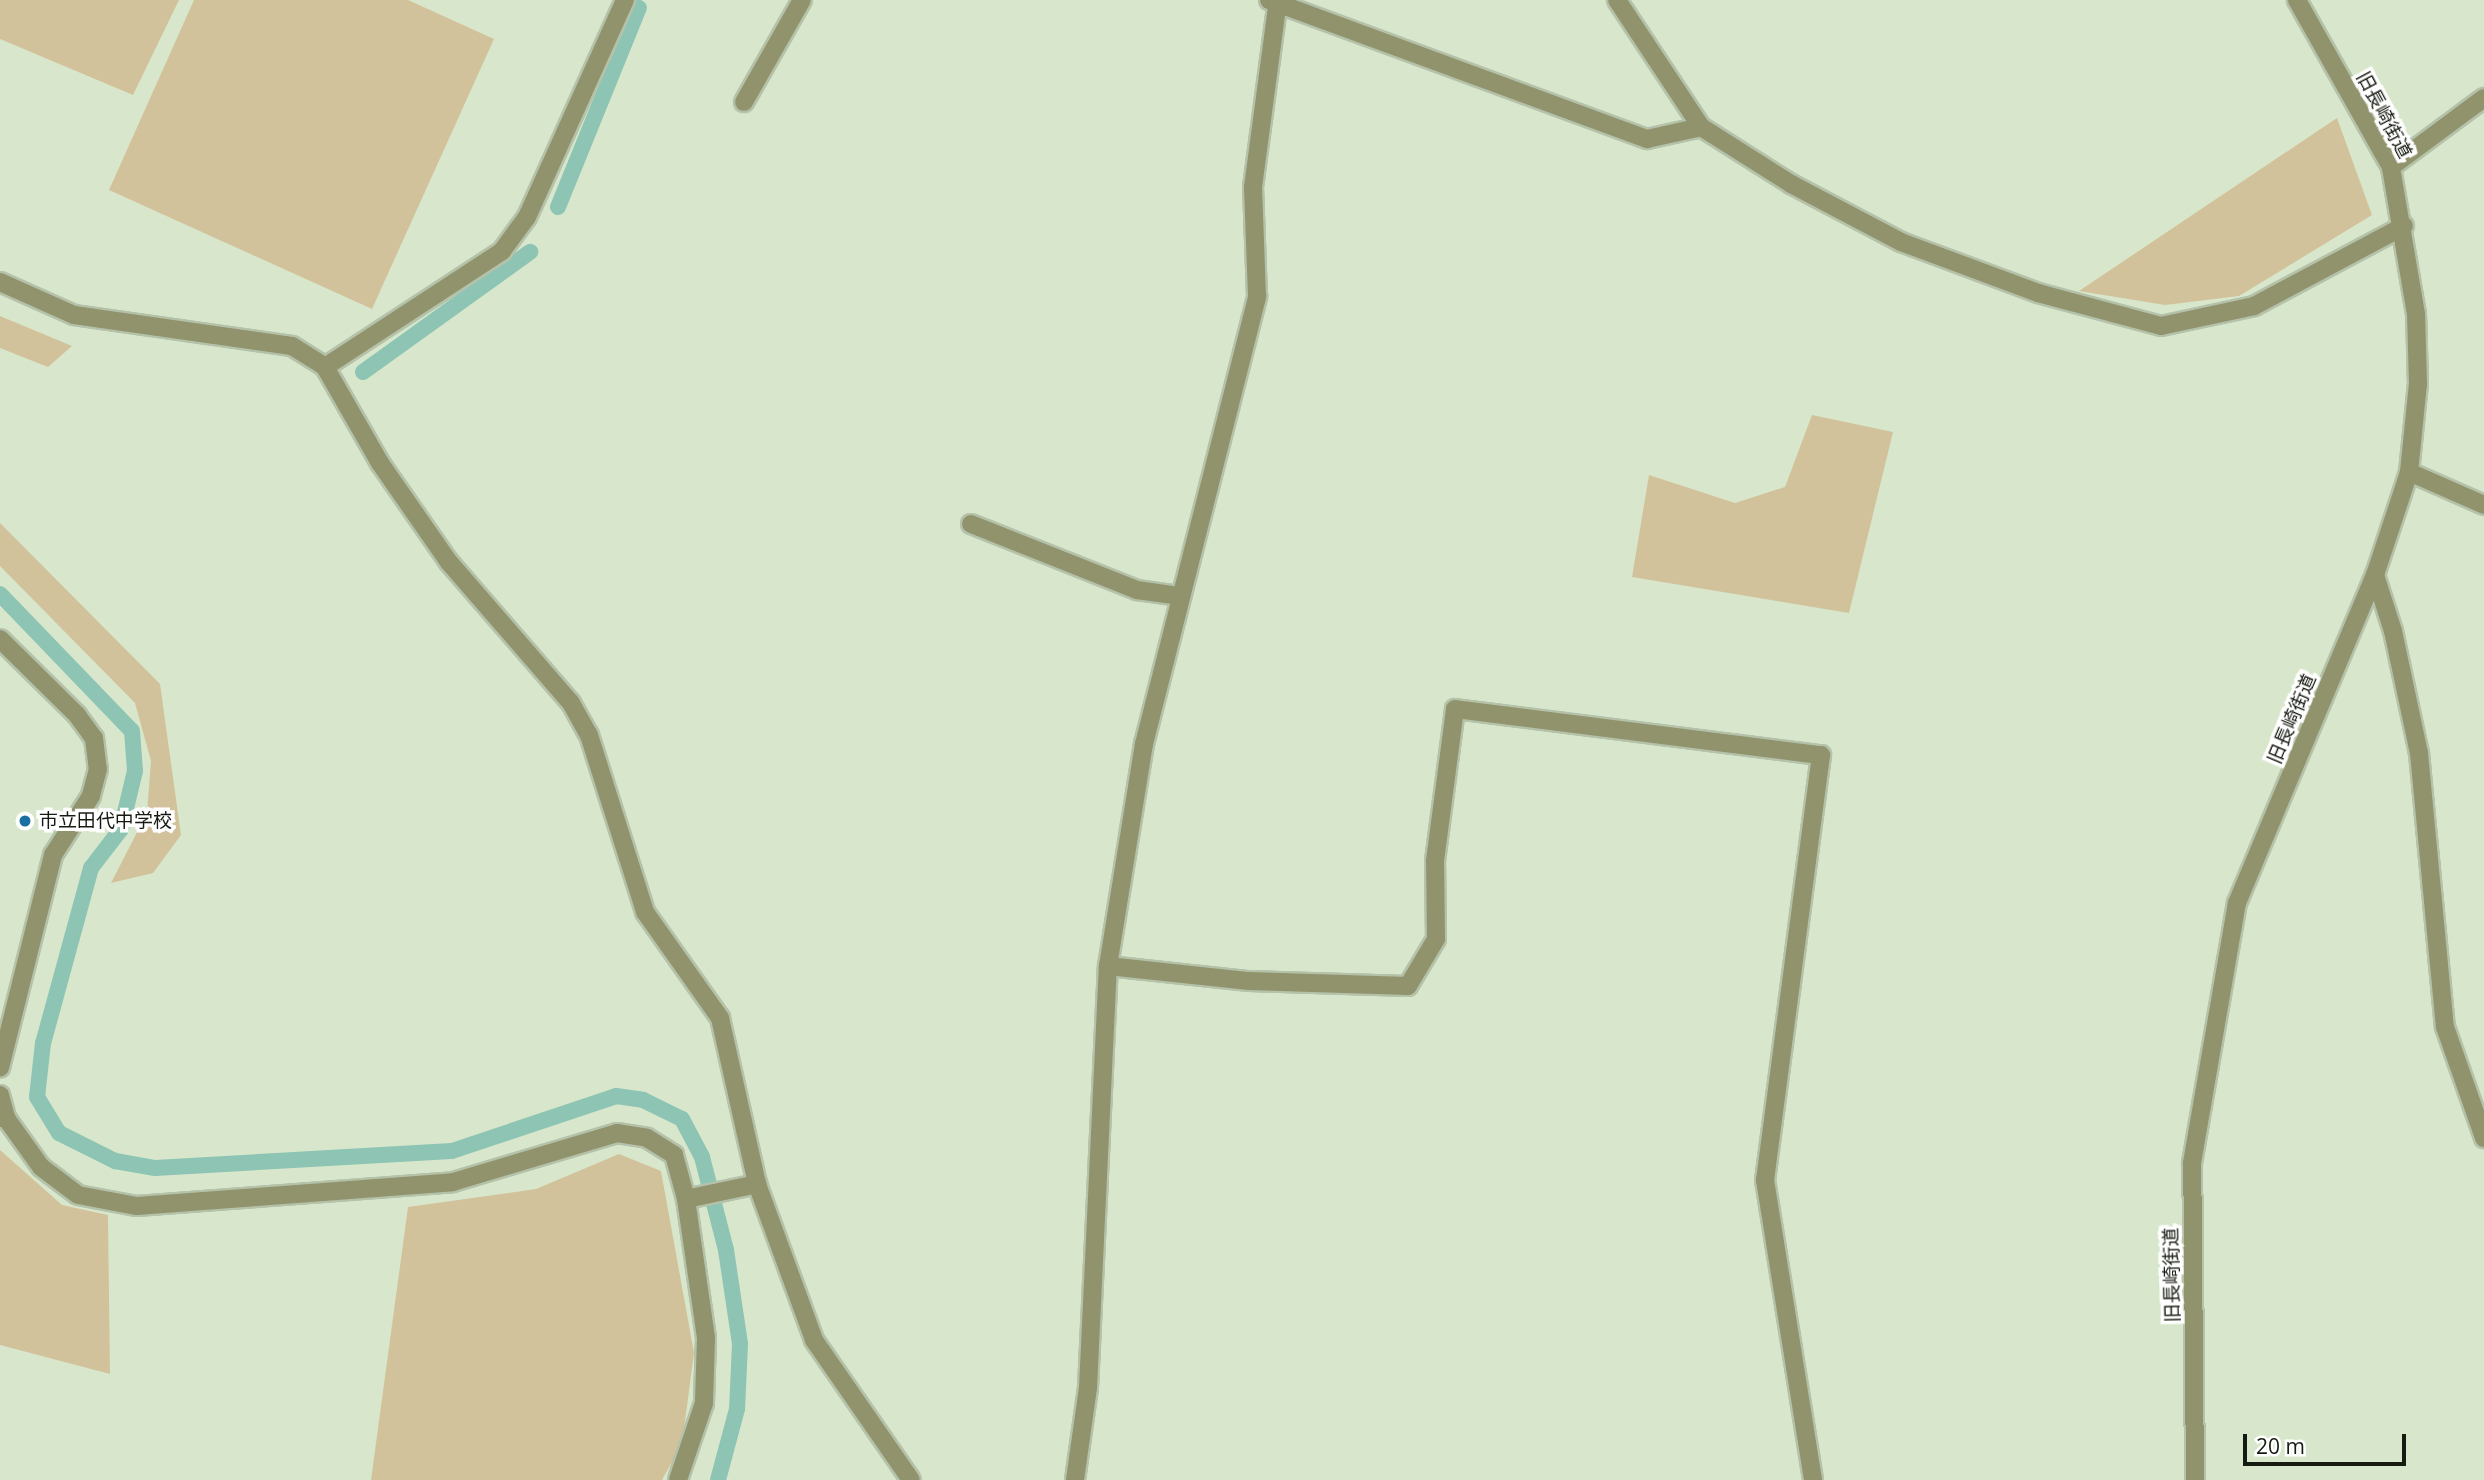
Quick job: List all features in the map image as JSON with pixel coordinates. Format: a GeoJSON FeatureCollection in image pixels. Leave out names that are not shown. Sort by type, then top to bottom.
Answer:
{"type":"FeatureCollection","features":[{"type":"Feature","properties":{"kind":"street"},"geometry":{"type":"LineString","coordinates":[[325,367],[502,251],[527,217],[625,0]]}},
{"type":"Feature","properties":{"kind":"street"},"geometry":{"type":"LineString","coordinates":[[744,102],[802,0]]}},
{"type":"Feature","properties":{"kind":"street"},"geometry":{"type":"LineString","coordinates":[[1617,0],[1701,127],[1791,184],[1900,242],[2038,293],[2161,326],[2254,306],[2404,226]]}},
{"type":"Feature","properties":{"kind":"street","name":"旧長崎街道"},"geometry":{"type":"LineString","coordinates":[[2195,1480],[2192,1163],[2236,904],[2375,575],[2409,472],[2418,384],[2404,226],[2391,167],[2297,0]]}},
{"type":"Feature","properties":{"kind":"street"},"geometry":{"type":"LineString","coordinates":[[1074,1480],[1088,1388],[1108,967],[1144,744],[1179,596],[1257,296],[1253,187],[1273,3],[1647,139],[1701,127]]}},
{"type":"Feature","properties":{"kind":"street"},"geometry":{"type":"LineString","coordinates":[[2391,167],[2484,98]]}},
{"type":"Feature","properties":{"kind":"street"},"geometry":{"type":"LineString","coordinates":[[0,282],[74,315],[292,346],[325,367],[380,463],[448,561],[571,703],[589,735],[645,912],[720,1018],[757,1184],[814,1340],[906,1478]]}},
{"type":"Feature","properties":{"kind":"street"},"geometry":{"type":"LineString","coordinates":[[2409,472],[2484,505]]}},
{"type":"Feature","properties":{"kind":"street"},"geometry":{"type":"LineString","coordinates":[[971,524],[1137,590],[1179,596]]}},
{"type":"Feature","properties":{"kind":"street"},"geometry":{"type":"LineString","coordinates":[[2375,575],[2393,631],[2418,753],[2445,1027],[2484,1138]]}},
{"type":"Feature","properties":{"kind":"street"},"geometry":{"type":"LineString","coordinates":[[0,639],[83,723],[94,738],[98,769],[91,796],[53,855],[0,1068]]}},
{"type":"Feature","properties":{"kind":"street"},"geometry":{"type":"LineString","coordinates":[[1108,967],[1249,981],[1408,986],[1436,939],[1435,861],[1455,709],[1821,755],[1765,1180],[1812,1480]]}},
{"type":"Feature","properties":{"kind":"street"},"geometry":{"type":"LineString","coordinates":[[0,1095],[3,1118],[41,1167],[78,1195],[137,1206],[453,1182],[617,1133],[647,1138],[674,1155],[686,1199],[706,1338],[704,1403],[678,1480]]}},
{"type":"Feature","properties":{"kind":"street"},"geometry":{"type":"LineString","coordinates":[[686,1199],[757,1184]]}},
{"type":"Feature","properties":{"kind":"shaded area"},"geometry":{"type":"Polygon","coordinates":[[[0,0],[179,0],[133,95],[0,39],[0,0]]]}},
{"type":"Feature","properties":{"kind":"shaded area"},"geometry":{"type":"Polygon","coordinates":[[[194,0],[408,0],[494,39],[372,309],[109,190],[194,0]]]}},
{"type":"Feature","properties":{"kind":"shaded area"},"geometry":{"type":"Polygon","coordinates":[[[2337,118],[2372,215],[2239,296],[2165,305],[2079,291],[2337,118]]]}},
{"type":"Feature","properties":{"kind":"shaded area"},"geometry":{"type":"Polygon","coordinates":[[[0,316],[72,346],[48,367],[0,348],[0,316]]]}},
{"type":"Feature","properties":{"kind":"shaded area"},"geometry":{"type":"Polygon","coordinates":[[[1812,415],[1893,432],[1849,613],[1632,577],[1649,475],[1735,503],[1785,487],[1812,415]]]}},
{"type":"Feature","properties":{"kind":"shaded area"},"geometry":{"type":"Polygon","coordinates":[[[0,523],[160,684],[181,835],[153,873],[111,883],[147,813],[151,761],[135,703],[0,566],[0,523]]]}},
{"type":"Feature","properties":{"kind":"shaded area"},"geometry":{"type":"Polygon","coordinates":[[[0,1150],[62,1205],[108,1215],[110,1374],[0,1345],[0,1150]]]}},
{"type":"Feature","properties":{"kind":"shaded area"},"geometry":{"type":"Polygon","coordinates":[[[619,1154],[661,1171],[694,1353],[682,1444],[662,1480],[371,1480],[408,1207],[536,1189],[619,1154]]]}},
{"type":"Feature","properties":{"kind":"waterway"},"geometry":{"type":"LineString","coordinates":[[558,207],[639,8]]}},
{"type":"Feature","properties":{"kind":"waterway"},"geometry":{"type":"LineString","coordinates":[[363,372],[530,252]]}},
{"type":"Feature","properties":{"kind":"waterway"},"geometry":{"type":"LineString","coordinates":[[0,594],[132,731],[135,771],[121,829],[91,868],[43,1043],[37,1097],[59,1133],[115,1161],[155,1168],[452,1151],[616,1096],[643,1100],[682,1119],[702,1157],[726,1250],[740,1344],[737,1409],[718,1480]]}},
{"type":"Feature","properties":{"kind":"place","name":"市立田代中学校"},"geometry":{"type":"Point","coordinates":[25,821]}}]}
